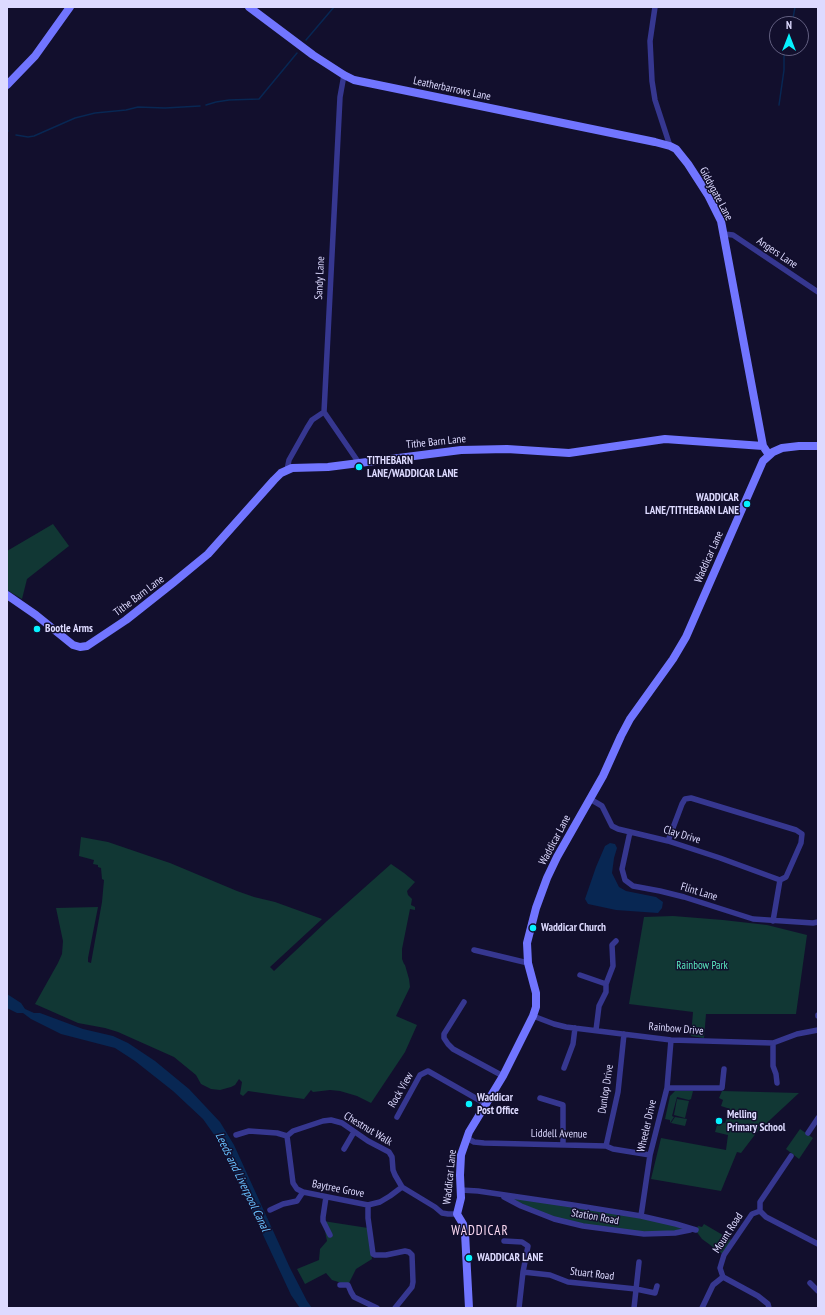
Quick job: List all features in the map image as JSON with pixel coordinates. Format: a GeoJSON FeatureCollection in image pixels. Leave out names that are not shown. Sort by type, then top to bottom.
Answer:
{"type":"FeatureCollection","features":[{"type":"Feature","properties":{"kind":"street"},"geometry":{"type":"LineString","coordinates":[[7,85],[35,56],[70,7]]}},
{"type":"Feature","properties":{"kind":"street","name":"Leatherbarrows Lane"},"geometry":{"type":"LineString","coordinates":[[248,7],[298,45],[354,80],[670,146]]}},
{"type":"Feature","properties":{"kind":"street","name":"Giddygate Lane"},"geometry":{"type":"LineString","coordinates":[[655,7],[650,41],[652,81],[655,100],[670,146],[679,152],[708,195],[721,222],[763,446]]}},
{"type":"Feature","properties":{"kind":"street","name":"Sandy Lane"},"geometry":{"type":"LineString","coordinates":[[324,412],[341,86],[344,75]]}},
{"type":"Feature","properties":{"kind":"street","name":"Angers Lane"},"geometry":{"type":"LineString","coordinates":[[724,234],[733,235],[818,292]]}},
{"type":"Feature","properties":{"kind":"street"},"geometry":{"type":"LineString","coordinates":[[287,470],[289,460],[312,420],[324,412],[359,463]]}},
{"type":"Feature","properties":{"kind":"street","name":"Tithe Barn Lane"},"geometry":{"type":"LineString","coordinates":[[7,595],[36,615],[73,645],[80,647],[87,646],[126,620],[208,554],[250,505],[278,476],[287,470],[298,467],[328,467],[461,450],[507,449],[569,453],[665,439],[763,446]]}},
{"type":"Feature","properties":{"kind":"street"},"geometry":{"type":"LineString","coordinates":[[763,446],[769,455],[777,450],[787,447],[818,446]]}},
{"type":"Feature","properties":{"kind":"street","name":"Waddicar Lane"},"geometry":{"type":"LineString","coordinates":[[469,1308],[465,1233],[457,1214],[461,1190],[461,1155],[467,1138],[503,1076],[536,1007],[536,993],[528,963],[527,944],[536,908],[547,878],[557,857],[603,776],[630,719],[673,659],[686,637],[761,466],[769,455]]}},
{"type":"Feature","properties":{"kind":"street"},"geometry":{"type":"LineString","coordinates":[[668,841],[682,804],[686,799],[691,798],[796,830],[802,834],[801,843],[786,877],[780,880],[773,921]]}},
{"type":"Feature","properties":{"kind":"street","name":"Clay Drive"},"geometry":{"type":"LineString","coordinates":[[590,799],[602,806],[612,826],[618,829],[668,841],[780,880]]}},
{"type":"Feature","properties":{"kind":"street","name":"Flint Lane"},"geometry":{"type":"LineString","coordinates":[[630,832],[622,869],[626,880],[633,886],[684,897],[753,919],[818,922]]}},
{"type":"Feature","properties":{"kind":"street"},"geometry":{"type":"LineString","coordinates":[[596,1030],[599,1006],[606,992],[606,984],[613,966],[612,945],[616,941]]}},
{"type":"Feature","properties":{"kind":"street"},"geometry":{"type":"LineString","coordinates":[[474,950],[528,963]]}},
{"type":"Feature","properties":{"kind":"street"},"geometry":{"type":"LineString","coordinates":[[580,975],[606,984]]}},
{"type":"Feature","properties":{"kind":"street"},"geometry":{"type":"LineString","coordinates":[[464,1002],[444,1034],[444,1038],[453,1048],[503,1076]]}},
{"type":"Feature","properties":{"kind":"street","name":"Rainbow Drive"},"geometry":{"type":"LineString","coordinates":[[533,1016],[554,1024],[576,1028],[671,1040],[773,1043],[797,1034],[818,1030]]}},
{"type":"Feature","properties":{"kind":"street"},"geometry":{"type":"LineString","coordinates":[[564,1068],[573,1044],[576,1028]]}},
{"type":"Feature","properties":{"kind":"street","name":"Dunlop Drive"},"geometry":{"type":"LineString","coordinates":[[606,1146],[618,1092],[624,1034]]}},
{"type":"Feature","properties":{"kind":"street","name":"Wheeler Drive"},"geometry":{"type":"LineString","coordinates":[[641,1216],[650,1155],[667,1088],[671,1040]]}},
{"type":"Feature","properties":{"kind":"street"},"geometry":{"type":"LineString","coordinates":[[773,1043],[773,1066],[777,1083]]}},
{"type":"Feature","properties":{"kind":"street"},"geometry":{"type":"LineString","coordinates":[[667,1088],[722,1088],[724,1069]]}},
{"type":"Feature","properties":{"kind":"street","name":"Rock View"},"geometry":{"type":"LineString","coordinates":[[397,1117],[420,1075],[428,1071],[486,1104]]}},
{"type":"Feature","properties":{"kind":"street"},"geometry":{"type":"LineString","coordinates":[[540,1098],[563,1105],[563,1144]]}},
{"type":"Feature","properties":{"kind":"street"},"geometry":{"type":"LineString","coordinates":[[342,1123],[346,1116]]}},
{"type":"Feature","properties":{"kind":"street"},"geometry":{"type":"LineString","coordinates":[[808,1132],[818,1118]]}},
{"type":"Feature","properties":{"kind":"street","name":"Chestnut Walk"},"geometry":{"type":"LineString","coordinates":[[287,1136],[293,1131],[323,1121],[331,1120],[342,1123],[354,1132],[389,1152],[392,1157],[393,1170],[402,1187],[442,1213],[457,1214]]}},
{"type":"Feature","properties":{"kind":"street"},"geometry":{"type":"LineString","coordinates":[[236,1135],[250,1132],[277,1133],[287,1136]]}},
{"type":"Feature","properties":{"kind":"street"},"geometry":{"type":"LineString","coordinates":[[344,1149],[354,1132]]}},
{"type":"Feature","properties":{"kind":"street","name":"Baytree Grove"},"geometry":{"type":"LineString","coordinates":[[287,1136],[293,1183],[297,1189],[302,1192],[368,1205],[380,1202],[402,1187]]}},
{"type":"Feature","properties":{"kind":"street","name":"Liddell Avenue"},"geometry":{"type":"LineString","coordinates":[[467,1138],[474,1142],[484,1143],[606,1146],[613,1149],[650,1155]]}},
{"type":"Feature","properties":{"kind":"street","name":"Mount Road"},"geometry":{"type":"LineString","coordinates":[[722,1277],[720,1268],[724,1254],[752,1214],[760,1211],[760,1202],[791,1156]]}},
{"type":"Feature","properties":{"kind":"street","name":"Station Road"},"geometry":{"type":"LineString","coordinates":[[461,1190],[500,1194],[641,1216],[676,1224],[694,1230],[644,1234],[583,1226],[548,1216],[521,1206],[500,1194]]}},
{"type":"Feature","properties":{"kind":"street"},"geometry":{"type":"LineString","coordinates":[[270,1210],[283,1204],[297,1201],[302,1192]]}},
{"type":"Feature","properties":{"kind":"street"},"geometry":{"type":"LineString","coordinates":[[326,1197],[323,1221],[330,1235]]}},
{"type":"Feature","properties":{"kind":"street"},"geometry":{"type":"LineString","coordinates":[[368,1205],[368,1218],[373,1254],[375,1256],[386,1255],[405,1251],[410,1252],[412,1255],[412,1287],[395,1308]]}},
{"type":"Feature","properties":{"kind":"street"},"geometry":{"type":"LineString","coordinates":[[760,1211],[766,1217],[818,1244]]}},
{"type":"Feature","properties":{"kind":"street"},"geometry":{"type":"LineString","coordinates":[[675,1232],[676,1224]]}},
{"type":"Feature","properties":{"kind":"street"},"geometry":{"type":"LineString","coordinates":[[504,1240],[522,1242],[528,1246],[523,1272],[519,1308]]}},
{"type":"Feature","properties":{"kind":"street"},"geometry":{"type":"LineString","coordinates":[[634,1308],[639,1262]]}},
{"type":"Feature","properties":{"kind":"street","name":"Stuart Road"},"geometry":{"type":"LineString","coordinates":[[523,1272],[550,1275],[568,1282],[636,1289],[655,1293],[657,1286]]}},
{"type":"Feature","properties":{"kind":"street"},"geometry":{"type":"LineString","coordinates":[[702,1308],[713,1285],[722,1277],[758,1296],[768,1304],[769,1308]]}},
{"type":"Feature","properties":{"kind":"street"},"geometry":{"type":"LineString","coordinates":[[340,1285],[350,1283],[351,1292],[354,1297],[377,1308]]}},
{"type":"Feature","properties":{"kind":"street"},"geometry":{"type":"LineString","coordinates":[[810,1283],[818,1291]]}},
{"type":"Feature","properties":{"kind":"green space"},"geometry":{"type":"Polygon","coordinates":[[[53,524],[69,546],[27,579],[22,599],[7,590],[7,551],[53,524]]]}},
{"type":"Feature","properties":{"kind":"green space"},"geometry":{"type":"Polygon","coordinates":[[[81,837],[108,842],[170,863],[237,891],[275,902],[322,919],[270,967],[274,971],[391,864],[415,882],[407,891],[408,895],[412,899],[411,905],[415,907],[415,910],[410,909],[402,949],[402,959],[409,979],[410,987],[396,1016],[417,1025],[405,1052],[371,1103],[357,1096],[330,1090],[313,1092],[311,1090],[304,1099],[248,1091],[243,1096],[240,1094],[242,1082],[239,1079],[235,1085],[231,1087],[220,1090],[211,1089],[201,1084],[196,1075],[174,1057],[118,1032],[78,1023],[35,1004],[62,954],[63,941],[56,908],[98,907],[88,958],[88,962],[91,963],[102,902],[104,880],[102,879],[101,868],[98,867],[98,865],[93,864],[94,860],[79,856],[81,837]]]}},
{"type":"Feature","properties":{"kind":"green space","name":"Rainbow Park"},"geometry":{"type":"Polygon","coordinates":[[[673,916],[767,925],[807,935],[796,1014],[706,1014],[704,1038],[691,1036],[693,1012],[629,1004],[644,917],[673,916]]]}},
{"type":"Feature","properties":{"kind":"green space"},"geometry":{"type":"Polygon","coordinates":[[[675,1091],[693,1091],[691,1099],[689,1100],[677,1097],[672,1116],[674,1117],[670,1123],[670,1120],[665,1119],[670,1096],[675,1091]]]}},
{"type":"Feature","properties":{"kind":"green space"},"geometry":{"type":"Polygon","coordinates":[[[722,1091],[799,1093],[757,1132],[741,1153],[737,1152],[721,1191],[651,1179],[661,1138],[726,1150],[728,1135],[715,1132],[718,1122],[725,1123],[730,1109],[721,1106],[723,1100],[719,1098],[722,1091]]]}},
{"type":"Feature","properties":{"kind":"green space"},"geometry":{"type":"Polygon","coordinates":[[[677,1099],[689,1101],[685,1118],[674,1115],[677,1099]]]}},
{"type":"Feature","properties":{"kind":"green space"},"geometry":{"type":"Polygon","coordinates":[[[675,1117],[687,1119],[685,1126],[671,1123],[675,1117]]]}},
{"type":"Feature","properties":{"kind":"green space"},"geometry":{"type":"Polygon","coordinates":[[[800,1129],[813,1138],[799,1159],[786,1149],[800,1129]]]}},
{"type":"Feature","properties":{"kind":"green space"},"geometry":{"type":"Polygon","coordinates":[[[504,1195],[676,1224],[693,1229],[659,1233],[608,1230],[554,1219],[504,1195]]]}},
{"type":"Feature","properties":{"kind":"green space"},"geometry":{"type":"Polygon","coordinates":[[[323,1221],[368,1228],[372,1259],[356,1269],[348,1285],[332,1280],[326,1273],[305,1284],[297,1269],[319,1260],[320,1249],[327,1241],[323,1221]]]}},
{"type":"Feature","properties":{"kind":"green space"},"geometry":{"type":"Polygon","coordinates":[[[704,1224],[733,1241],[724,1255],[702,1239],[696,1231],[698,1226],[702,1227],[704,1224]]]}},
{"type":"Feature","properties":{"kind":"water"},"geometry":{"type":"Polygon","coordinates":[[[610,843],[615,844],[617,848],[612,873],[619,887],[626,891],[656,897],[663,902],[662,908],[658,913],[616,910],[588,904],[585,899],[596,867],[605,846],[610,843]]]}},
{"type":"Feature","properties":{"kind":"water","name":"Leeds and Liverpool Canal"},"geometry":{"type":"Polygon","coordinates":[[[7,994],[21,1003],[25,1009],[34,1013],[40,1013],[83,1029],[113,1036],[128,1043],[155,1061],[189,1089],[220,1122],[234,1145],[290,1268],[312,1308],[300,1308],[291,1295],[220,1143],[203,1119],[173,1091],[135,1061],[115,1048],[61,1034],[31,1019],[23,1013],[17,1013],[7,1008],[7,994]]]}},
{"type":"Feature","properties":{"kind":"waterway"},"geometry":{"type":"LineString","coordinates":[[306,40],[334,7]]}},
{"type":"Feature","properties":{"kind":"waterway"},"geometry":{"type":"LineString","coordinates":[[793,16],[795,7]]}},
{"type":"Feature","properties":{"kind":"waterway"},"geometry":{"type":"LineString","coordinates":[[206,105],[229,100],[259,99],[297,53]]}},
{"type":"Feature","properties":{"kind":"waterway"},"geometry":{"type":"LineString","coordinates":[[779,105],[784,70],[784,56]]}},
{"type":"Feature","properties":{"kind":"waterway"},"geometry":{"type":"LineString","coordinates":[[16,135],[28,137],[34,136],[75,118],[95,113],[126,110],[138,107],[165,108],[200,106]]}},
{"type":"Feature","properties":{"kind":"place","name":"TITHEBARN LANE/WADDICAR LANE"},"geometry":{"type":"Point","coordinates":[359,467]}},
{"type":"Feature","properties":{"kind":"place","name":"WADDICAR LANE/TITHEBARN LANE"},"geometry":{"type":"Point","coordinates":[747,504]}},
{"type":"Feature","properties":{"kind":"place","name":"Bootle Arms"},"geometry":{"type":"Point","coordinates":[37,629]}},
{"type":"Feature","properties":{"kind":"place","name":"Waddicar Church"},"geometry":{"type":"Point","coordinates":[533,928]}},
{"type":"Feature","properties":{"kind":"place","name":"Waddicar Post Office"},"geometry":{"type":"Point","coordinates":[469,1104]}},
{"type":"Feature","properties":{"kind":"place","name":"Melling Primary School"},"geometry":{"type":"Point","coordinates":[719,1121]}},
{"type":"Feature","properties":{"kind":"place","name":"WADDICAR LANE"},"geometry":{"type":"Point","coordinates":[469,1258]}},
{"type":"Feature","properties":{"kind":"district","name":"WADDICAR"},"geometry":{"type":"Point","coordinates":[480,1231]}}]}
